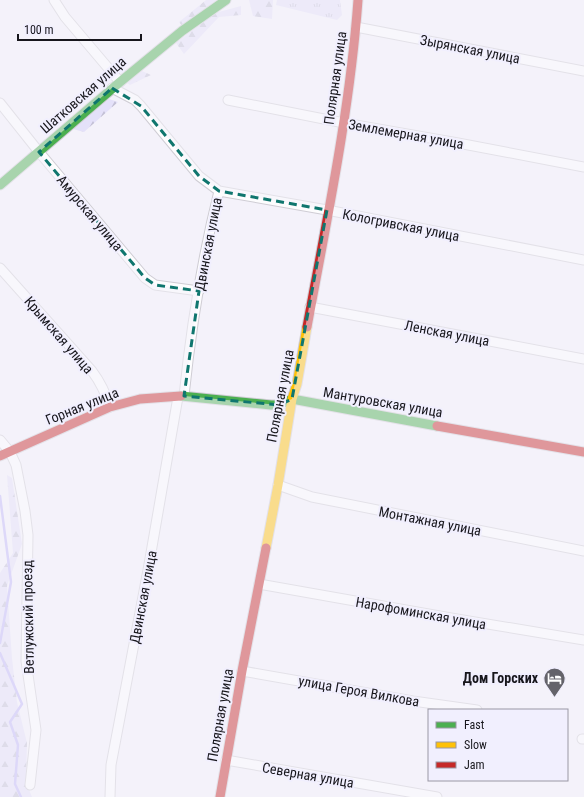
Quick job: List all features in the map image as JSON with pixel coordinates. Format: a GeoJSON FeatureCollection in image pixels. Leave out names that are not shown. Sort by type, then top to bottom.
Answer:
{"type":"FeatureCollection","features":[{"type":"Feature","properties":{"kind":"street","name":"Двинская улица"},"geometry":{"type":"LineString","coordinates":[[54,0],[65,17],[124,95],[135,100],[141,106],[199,176],[219,191],[198,292],[181,396],[111,765],[110,797]]}},
{"type":"Feature","properties":{"kind":"street","name":"Шатковская улица"},"geometry":{"type":"LineString","coordinates":[[0,186],[116,85],[182,31],[226,0]]}},
{"type":"Feature","properties":{"kind":"street","name":"Полярная улица"},"geometry":{"type":"LineString","coordinates":[[220,797],[242,670],[278,485],[292,398],[297,384],[327,210],[344,123],[358,0]]}},
{"type":"Feature","properties":{"kind":"street","name":"Зырянская улица"},"geometry":{"type":"LineString","coordinates":[[356,27],[584,71]]}},
{"type":"Feature","properties":{"kind":"street","name":"Землемерная улица"},"geometry":{"type":"LineString","coordinates":[[228,100],[584,168]]}},
{"type":"Feature","properties":{"kind":"street","name":"Амурская улица"},"geometry":{"type":"LineString","coordinates":[[0,103],[39,152],[145,278],[155,285],[198,292]]}},
{"type":"Feature","properties":{"kind":"street","name":"Кологривская улица"},"geometry":{"type":"LineString","coordinates":[[219,191],[327,210],[584,260]]}},
{"type":"Feature","properties":{"kind":"street","name":"Крымская улица"},"geometry":{"type":"LineString","coordinates":[[0,268],[92,371],[103,388],[110,407]]}},
{"type":"Feature","properties":{"kind":"street","name":"Ленская улица"},"geometry":{"type":"LineString","coordinates":[[310,307],[584,359]]}},
{"type":"Feature","properties":{"kind":"street","name":"Горная улица"},"geometry":{"type":"LineString","coordinates":[[0,456],[110,407],[140,399],[181,396]]}},
{"type":"Feature","properties":{"kind":"street"},"geometry":{"type":"LineString","coordinates":[[181,396],[271,405],[279,405],[292,398]]}},
{"type":"Feature","properties":{"kind":"street","name":"Мантуровская улица"},"geometry":{"type":"LineString","coordinates":[[292,398],[311,404],[584,452]]}},
{"type":"Feature","properties":{"kind":"street","name":"Ветлужский проезд"},"geometry":{"type":"LineString","coordinates":[[0,440],[10,452],[16,465],[28,535],[26,661],[36,730],[30,785]]}},
{"type":"Feature","properties":{"kind":"street","name":"Монтажная улица"},"geometry":{"type":"LineString","coordinates":[[278,485],[312,497],[584,551]]}},
{"type":"Feature","properties":{"kind":"street","name":"Нарофоминская улица"},"geometry":{"type":"LineString","coordinates":[[259,584],[584,640]]}},
{"type":"Feature","properties":{"kind":"street","name":"улица Героя Вилкова"},"geometry":{"type":"LineString","coordinates":[[242,670],[413,701],[470,709]]}},
{"type":"Feature","properties":{"kind":"street","name":"Северная улица"},"geometry":{"type":"LineString","coordinates":[[226,760],[437,797]]}},
{"type":"Feature","properties":{"kind":"highlighted area"},"geometry":{"type":"Polygon","coordinates":[[[112,88],[141,106],[199,176],[219,191],[327,210],[292,399],[279,405],[184,396],[199,291],[155,285],[145,278],[39,152],[112,88]]]}},
{"type":"Feature","properties":{"kind":"green space"},"geometry":{"type":"Polygon","coordinates":[[[206,0],[216,0],[182,26],[179,22],[206,0]]]}},
{"type":"Feature","properties":{"kind":"green space"},"geometry":{"type":"Polygon","coordinates":[[[249,0],[273,0],[272,19],[253,16],[249,0]]]}},
{"type":"Feature","properties":{"kind":"green space"},"geometry":{"type":"Polygon","coordinates":[[[277,0],[340,0],[342,15],[337,20],[276,5],[277,0]]]}},
{"type":"Feature","properties":{"kind":"green space"},"geometry":{"type":"Polygon","coordinates":[[[241,6],[241,15],[219,17],[184,54],[176,43],[215,13],[241,6]]]}},
{"type":"Feature","properties":{"kind":"green space"},"geometry":{"type":"Polygon","coordinates":[[[142,71],[151,75],[130,85],[127,83],[142,71]]]}},
{"type":"Feature","properties":{"kind":"green space"},"geometry":{"type":"Polygon","coordinates":[[[109,99],[118,102],[84,132],[73,129],[109,99]]]}},
{"type":"Feature","properties":{"kind":"green space"},"geometry":{"type":"Polygon","coordinates":[[[7,475],[12,478],[22,544],[7,586],[12,658],[17,702],[27,743],[26,782],[32,797],[0,797],[0,573],[13,553],[7,475]]]}},
{"type":"Feature","properties":{"kind":"waterway"},"geometry":{"type":"LineString","coordinates":[[0,496],[11,582],[0,643]]}},
{"type":"Feature","properties":{"kind":"waterway"},"geometry":{"type":"LineString","coordinates":[[0,653],[22,704],[10,722],[18,745],[15,784],[21,797]]}},
{"type":"Feature","properties":{"kind":"traffic: fast"},"geometry":{"type":"LineString","coordinates":[[0,185],[182,31],[226,0]]}},
{"type":"Feature","properties":{"kind":"traffic: fast"},"geometry":{"type":"LineString","coordinates":[[181,396],[271,405],[279,405],[292,399],[437,426]]}},
{"type":"Feature","properties":{"kind":"traffic: slow"},"geometry":{"type":"LineString","coordinates":[[266,548],[292,399],[297,384],[307,327]]}},
{"type":"Feature","properties":{"kind":"traffic: jam"},"geometry":{"type":"LineString","coordinates":[[307,327],[344,123],[358,0]]}},
{"type":"Feature","properties":{"kind":"traffic: jam"},"geometry":{"type":"LineString","coordinates":[[0,456],[110,407],[140,399],[181,396]]}},
{"type":"Feature","properties":{"kind":"traffic: jam"},"geometry":{"type":"LineString","coordinates":[[437,426],[584,452]]}},
{"type":"Feature","properties":{"kind":"traffic: jam"},"geometry":{"type":"LineString","coordinates":[[220,797],[242,671],[266,548]]}},
{"type":"Feature","properties":{"kind":"place","name":"Дом Горских"},"geometry":{"type":"Point","coordinates":[554,698]}}]}
